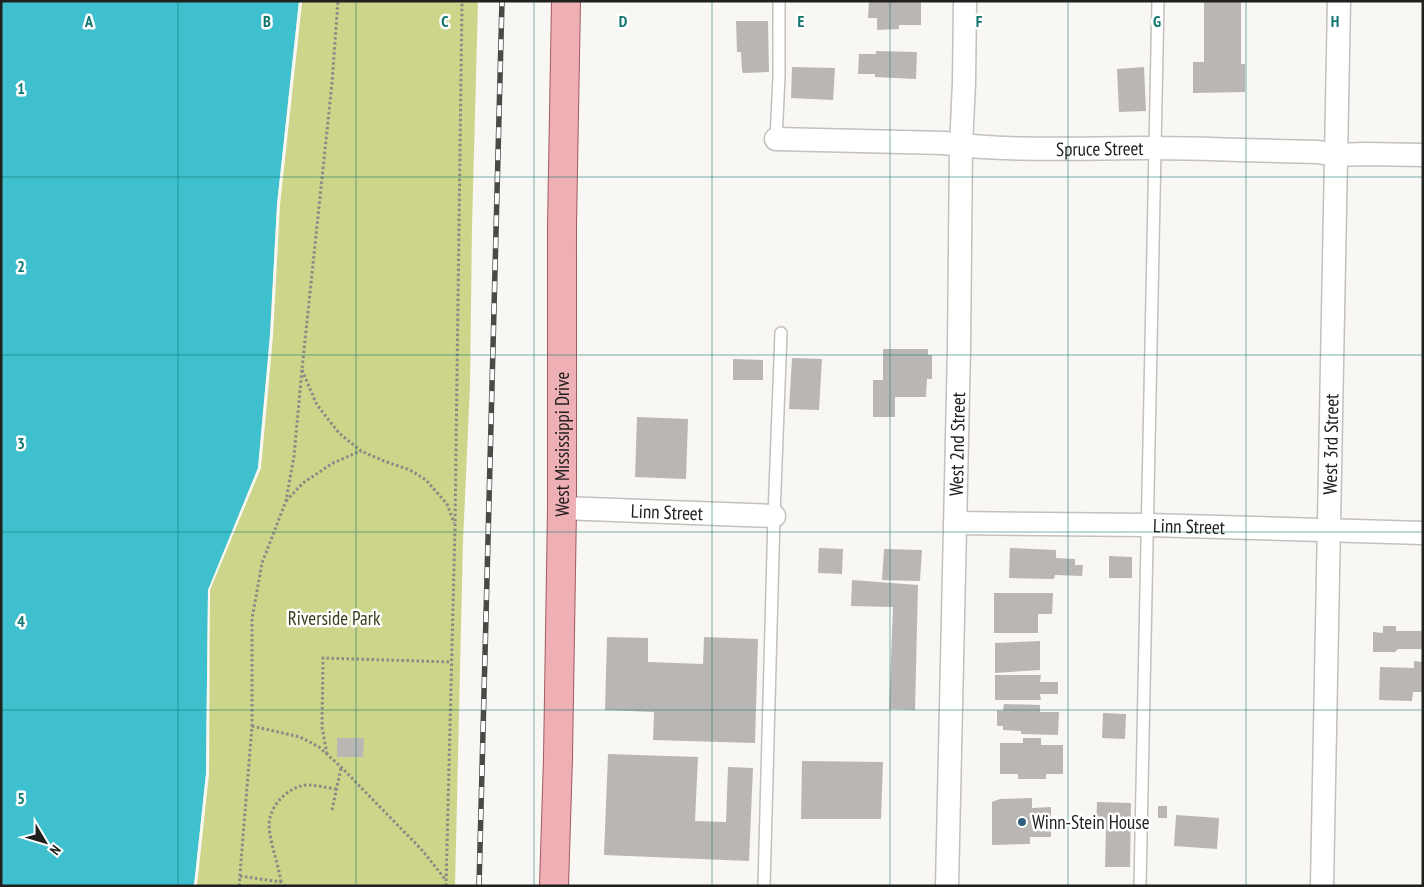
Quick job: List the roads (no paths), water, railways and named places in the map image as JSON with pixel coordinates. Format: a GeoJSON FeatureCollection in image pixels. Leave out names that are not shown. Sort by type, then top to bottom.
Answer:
{"type":"FeatureCollection","features":[{"type":"Feature","properties":{"kind":"main road","name":"West Mississippi Drive"},"geometry":{"type":"LineString","coordinates":[[554,886],[562,508],[562,226],[566,1]]}},
{"type":"Feature","properties":{"kind":"street","name":"West 2nd Street"},"geometry":{"type":"LineString","coordinates":[[947,886],[965,1]]}},
{"type":"Feature","properties":{"kind":"street","name":"West 3rd Street"},"geometry":{"type":"LineString","coordinates":[[1322,886],[1339,1]]}},
{"type":"Feature","properties":{"kind":"street","name":"Spruce Street"},"geometry":{"type":"LineString","coordinates":[[776,139],[944,143],[961,146],[1033,148],[1154,148],[1318,152],[1335,155],[1423,155]]}},
{"type":"Feature","properties":{"kind":"street","name":"Linn Street"},"geometry":{"type":"LineString","coordinates":[[562,508],[774,516]]}},
{"type":"Feature","properties":{"kind":"street","name":"Linn Street"},"geometry":{"type":"LineString","coordinates":[[955,523],[1148,525],[1423,533]]}},
{"type":"Feature","properties":{"kind":"street"},"geometry":{"type":"LineString","coordinates":[[554,886],[564,886]]}},
{"type":"Feature","properties":{"kind":"lane"},"geometry":{"type":"LineString","coordinates":[[776,139],[779,77],[779,1]]}},
{"type":"Feature","properties":{"kind":"lane"},"geometry":{"type":"LineString","coordinates":[[1140,886],[1158,1]]}},
{"type":"Feature","properties":{"kind":"lane"},"geometry":{"type":"LineString","coordinates":[[764,886],[774,516],[782,333]]}},
{"type":"Feature","properties":{"kind":"water"},"geometry":{"type":"Polygon","coordinates":[[[1,1],[299,1],[277,205],[270,335],[258,468],[208,590],[206,774],[194,886],[1,886],[1,1]]]}},
{"type":"Feature","properties":{"kind":"railway"},"geometry":{"type":"LineString","coordinates":[[479,886],[502,1]]}},
{"type":"Feature","properties":{"kind":"place","name":"Winn-Stein House"},"geometry":{"type":"Point","coordinates":[1022,822]}},
{"type":"Feature","properties":{"kind":"park label","name":"Riverside Park"},"geometry":{"type":"Point","coordinates":[334,618]}}]}
